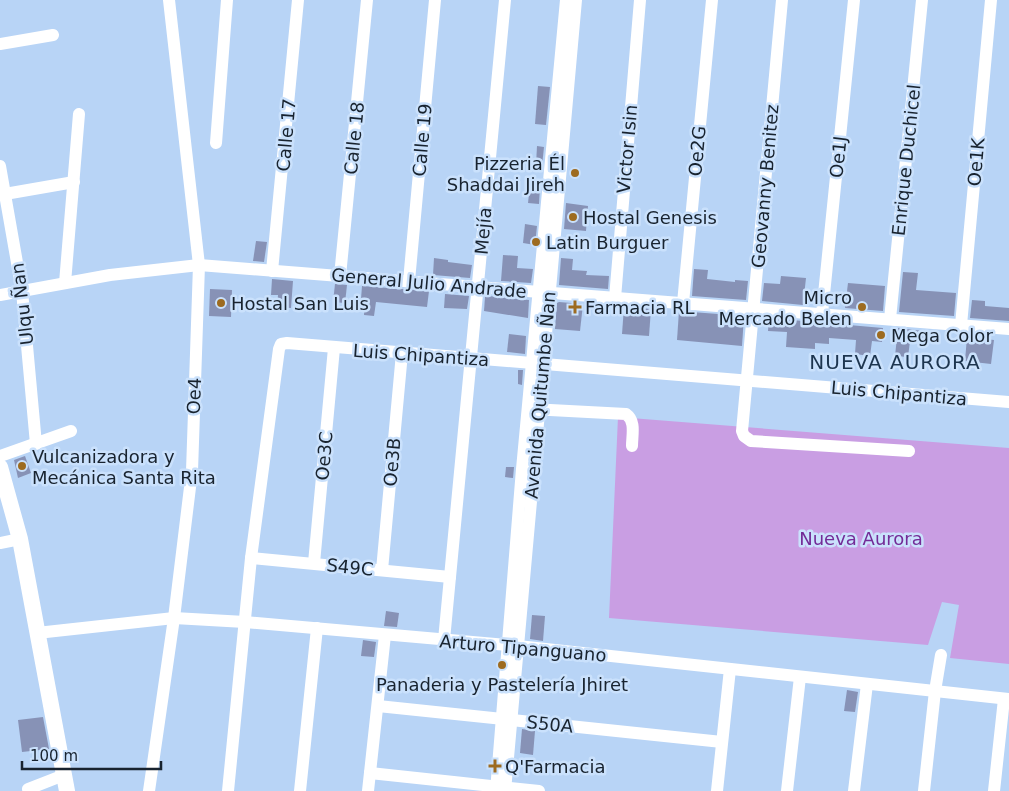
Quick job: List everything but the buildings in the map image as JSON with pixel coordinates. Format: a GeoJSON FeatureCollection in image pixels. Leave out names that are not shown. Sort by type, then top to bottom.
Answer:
{"type":"FeatureCollection","features":[{"type":"Feature","properties":{"kind":"main road"},"geometry":{"type":"LineString","coordinates":[[0,467],[20,539],[66,783]]}},
{"type":"Feature","properties":{"kind":"street","name":"Oe4"},"geometry":{"type":"LineString","coordinates":[[149,791],[174,618],[192,471],[199,265],[169,0]]}},
{"type":"Feature","properties":{"kind":"street"},"geometry":{"type":"LineString","coordinates":[[216,143],[227,0]]}},
{"type":"Feature","properties":{"kind":"street","name":"Calle 17"},"geometry":{"type":"LineString","coordinates":[[272,270],[298,0]]}},
{"type":"Feature","properties":{"kind":"street","name":"Calle 18"},"geometry":{"type":"LineString","coordinates":[[340,276],[367,0]]}},
{"type":"Feature","properties":{"kind":"street","name":"Calle 19"},"geometry":{"type":"LineString","coordinates":[[409,281],[435,0]]}},
{"type":"Feature","properties":{"kind":"street","name":"Mejía"},"geometry":{"type":"LineString","coordinates":[[444,640],[505,0]]}},
{"type":"Feature","properties":{"kind":"street","name":"Avenida Quitumbe Ñan"},"geometry":{"type":"LineString","coordinates":[[544,292],[566,0]]}},
{"type":"Feature","properties":{"kind":"street","name":"Avenida Quitumbe Ñan"},"geometry":{"type":"LineString","coordinates":[[500,789],[537,364],[576,0]]}},
{"type":"Feature","properties":{"kind":"street","name":"Victor Isin"},"geometry":{"type":"LineString","coordinates":[[615,298],[640,0]]}},
{"type":"Feature","properties":{"kind":"street","name":"Oe2G"},"geometry":{"type":"LineString","coordinates":[[683,303],[712,0]]}},
{"type":"Feature","properties":{"kind":"street","name":"Geovanny Benitez"},"geometry":{"type":"LineString","coordinates":[[782,0],[742,431],[744,436],[750,441],[909,451]]}},
{"type":"Feature","properties":{"kind":"street","name":"Oe1J"},"geometry":{"type":"LineString","coordinates":[[822,314],[854,0]]}},
{"type":"Feature","properties":{"kind":"street","name":"Enrique Duchicel"},"geometry":{"type":"LineString","coordinates":[[890,319],[922,0]]}},
{"type":"Feature","properties":{"kind":"street","name":"Oe1K"},"geometry":{"type":"LineString","coordinates":[[961,324],[991,0]]}},
{"type":"Feature","properties":{"kind":"street"},"geometry":{"type":"LineString","coordinates":[[0,44],[53,35]]}},
{"type":"Feature","properties":{"kind":"street"},"geometry":{"type":"LineString","coordinates":[[65,283],[79,114]]}},
{"type":"Feature","properties":{"kind":"street","name":"Ulqu Ñan"},"geometry":{"type":"LineString","coordinates":[[0,166],[22,290],[36,444]]}},
{"type":"Feature","properties":{"kind":"street"},"geometry":{"type":"LineString","coordinates":[[5,194],[74,182]]}},
{"type":"Feature","properties":{"kind":"street","name":"General Julio Andrade"},"geometry":{"type":"LineString","coordinates":[[0,295],[110,275],[199,265],[1009,329]]}},
{"type":"Feature","properties":{"kind":"street","name":"Luis Chipantiza"},"geometry":{"type":"LineString","coordinates":[[228,791],[251,558],[281,344],[1009,402]]}},
{"type":"Feature","properties":{"kind":"street","name":"Oe3C"},"geometry":{"type":"LineString","coordinates":[[314,563],[334,348]]}},
{"type":"Feature","properties":{"kind":"street","name":"Oe3B"},"geometry":{"type":"LineString","coordinates":[[382,570],[402,353]]}},
{"type":"Feature","properties":{"kind":"street"},"geometry":{"type":"LineString","coordinates":[[533,409],[626,414],[633,423],[632,446]]}},
{"type":"Feature","properties":{"kind":"street"},"geometry":{"type":"LineString","coordinates":[[0,456],[71,431]]}},
{"type":"Feature","properties":{"kind":"street"},"geometry":{"type":"LineString","coordinates":[[0,543],[20,539]]}},
{"type":"Feature","properties":{"kind":"street","name":"S49C"},"geometry":{"type":"LineString","coordinates":[[251,558],[450,576]]}},
{"type":"Feature","properties":{"kind":"street","name":"Arturo Tipanguano"},"geometry":{"type":"LineString","coordinates":[[37,633],[174,618],[245,622],[513,646],[1007,699]]}},
{"type":"Feature","properties":{"kind":"street"},"geometry":{"type":"LineString","coordinates":[[300,791],[317,628]]}},
{"type":"Feature","properties":{"kind":"street"},"geometry":{"type":"LineString","coordinates":[[368,791],[385,635]]}},
{"type":"Feature","properties":{"kind":"street"},"geometry":{"type":"LineString","coordinates":[[924,791],[941,655]]}},
{"type":"Feature","properties":{"kind":"street"},"geometry":{"type":"LineString","coordinates":[[717,791],[730,669]]}},
{"type":"Feature","properties":{"kind":"street"},"geometry":{"type":"LineString","coordinates":[[787,791],[800,677]]}},
{"type":"Feature","properties":{"kind":"street"},"geometry":{"type":"LineString","coordinates":[[854,791],[867,684]]}},
{"type":"Feature","properties":{"kind":"street"},"geometry":{"type":"LineString","coordinates":[[994,791],[1007,699]]}},
{"type":"Feature","properties":{"kind":"street","name":"S50A"},"geometry":{"type":"LineString","coordinates":[[378,706],[722,742]]}},
{"type":"Feature","properties":{"kind":"street"},"geometry":{"type":"LineString","coordinates":[[370,773],[500,789],[539,791]]}},
{"type":"Feature","properties":{"kind":"street"},"geometry":{"type":"LineString","coordinates":[[28,789],[66,783]]}},
{"type":"Feature","properties":{"kind":"green space","name":"Nueva Aurora"},"geometry":{"type":"Polygon","coordinates":[[[618,417],[1009,448],[1009,664],[950,658],[959,605],[942,602],[928,645],[609,618],[618,417]]]}},
{"type":"Feature","properties":{"kind":"place","name":"Pizzeria Él Shaddai Jireh"},"geometry":{"type":"Point","coordinates":[575,173]}},
{"type":"Feature","properties":{"kind":"place","name":"Hostal Genesis"},"geometry":{"type":"Point","coordinates":[573,217]}},
{"type":"Feature","properties":{"kind":"place","name":"Latin Burguer"},"geometry":{"type":"Point","coordinates":[536,242]}},
{"type":"Feature","properties":{"kind":"place","name":"Hostal San Luis"},"geometry":{"type":"Point","coordinates":[221,303]}},
{"type":"Feature","properties":{"kind":"place","name":"Farmacia RL"},"geometry":{"type":"Point","coordinates":[575,307]}},
{"type":"Feature","properties":{"kind":"place","name":"Micro Mercado Belen"},"geometry":{"type":"Point","coordinates":[862,307]}},
{"type":"Feature","properties":{"kind":"place","name":"Mega Color"},"geometry":{"type":"Point","coordinates":[881,335]}},
{"type":"Feature","properties":{"kind":"place","name":"Vulcanizadora y Mecánica Santa Rita"},"geometry":{"type":"Point","coordinates":[22,466]}},
{"type":"Feature","properties":{"kind":"place","name":"Panaderia y Pastelería Jhiret"},"geometry":{"type":"Point","coordinates":[502,665]}},
{"type":"Feature","properties":{"kind":"place","name":"Q'Farmacia"},"geometry":{"type":"Point","coordinates":[495,766]}},
{"type":"Feature","properties":{"kind":"district","name":"NUEVA AURORA"},"geometry":{"type":"Point","coordinates":[895,362]}}]}
